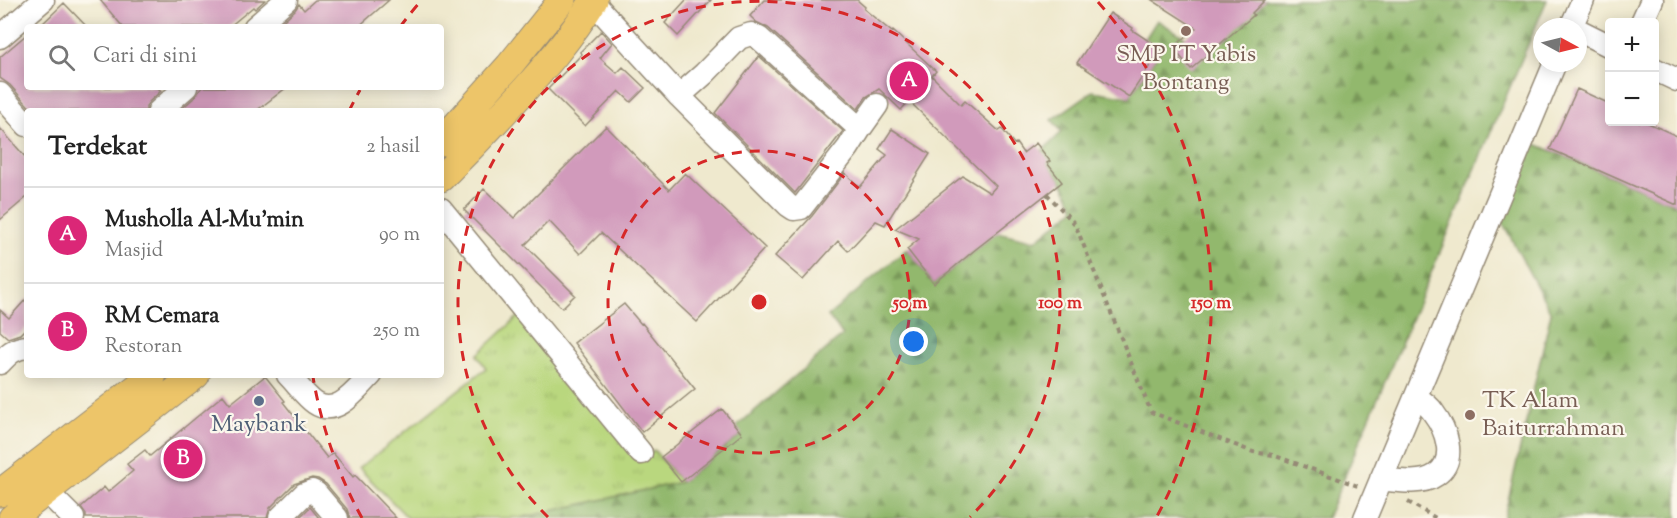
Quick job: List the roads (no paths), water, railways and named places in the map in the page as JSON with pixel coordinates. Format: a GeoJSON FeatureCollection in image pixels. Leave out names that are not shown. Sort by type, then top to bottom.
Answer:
{"type":"FeatureCollection","features":[{"type":"Feature","properties":{"kind":"main road"},"geometry":{"type":"LineString","coordinates":[[444,139],[509,66],[562,0]]}},
{"type":"Feature","properties":{"kind":"main road"},"geometry":{"type":"LineString","coordinates":[[444,175],[529,85],[564,43],[594,1]]}},
{"type":"Feature","properties":{"kind":"main road"},"geometry":{"type":"LineString","coordinates":[[509,66],[529,85]]}},
{"type":"Feature","properties":{"kind":"main road"},"geometry":{"type":"LineString","coordinates":[[479,98],[497,120]]}},
{"type":"Feature","properties":{"kind":"main road"},"geometry":{"type":"LineString","coordinates":[[0,493],[149,378]]}},
{"type":"Feature","properties":{"kind":"main road"},"geometry":{"type":"LineString","coordinates":[[12,518],[192,378]]}},
{"type":"Feature","properties":{"kind":"street"},"geometry":{"type":"LineString","coordinates":[[0,37],[43,0]]}},
{"type":"Feature","properties":{"kind":"street"},"geometry":{"type":"LineString","coordinates":[[258,24],[286,0]]}},
{"type":"Feature","properties":{"kind":"street"},"geometry":{"type":"LineString","coordinates":[[1576,18],[1583,0]]}},
{"type":"Feature","properties":{"kind":"street"},"geometry":{"type":"LineString","coordinates":[[1644,18],[1653,0]]}},
{"type":"Feature","properties":{"kind":"street"},"geometry":{"type":"LineString","coordinates":[[594,1],[679,96],[788,205],[795,209],[801,208],[878,105]]}},
{"type":"Feature","properties":{"kind":"street"},"geometry":{"type":"LineString","coordinates":[[679,96],[739,38],[752,34],[860,129]]}},
{"type":"Feature","properties":{"kind":"street"},"geometry":{"type":"LineString","coordinates":[[1587,34],[1605,44]]}},
{"type":"Feature","properties":{"kind":"street"},"geometry":{"type":"LineString","coordinates":[[1659,71],[1677,80]]}},
{"type":"Feature","properties":{"kind":"street"},"geometry":{"type":"LineString","coordinates":[[1365,518],[1551,72]]}},
{"type":"Feature","properties":{"kind":"street"},"geometry":{"type":"LineString","coordinates":[[162,108],[183,90]]}},
{"type":"Feature","properties":{"kind":"street"},"geometry":{"type":"LineString","coordinates":[[0,94],[24,122]]}},
{"type":"Feature","properties":{"kind":"street"},"geometry":{"type":"LineString","coordinates":[[444,213],[641,453]]}},
{"type":"Feature","properties":{"kind":"street"},"geometry":{"type":"LineString","coordinates":[[0,363],[8,353],[24,347]]}},
{"type":"Feature","properties":{"kind":"street"},"geometry":{"type":"LineString","coordinates":[[291,378],[316,404],[329,407],[340,405],[367,378]]}},
{"type":"Feature","properties":{"kind":"street"},"geometry":{"type":"LineString","coordinates":[[1379,486],[1436,476],[1444,466],[1448,454],[1448,440],[1433,411],[1416,397]]}},
{"type":"Feature","properties":{"kind":"street"},"geometry":{"type":"LineString","coordinates":[[46,490],[73,518]]}},
{"type":"Feature","properties":{"kind":"street"},"geometry":{"type":"LineString","coordinates":[[280,518],[304,494],[312,491],[337,518]]}},
{"type":"Feature","properties":{"kind":"place","name":"SMP IT Yabis Bontang"},"geometry":{"type":"Point","coordinates":[1186,31]}},
{"type":"Feature","properties":{"kind":"place","name":"Musholla Al-Mu'min"},"geometry":{"type":"Point","coordinates":[909,81]}},
{"type":"Feature","properties":{"kind":"place","name":"Maybank"},"geometry":{"type":"Point","coordinates":[259,401]}},
{"type":"Feature","properties":{"kind":"place","name":"TK Alam Baiturrahman"},"geometry":{"type":"Point","coordinates":[1470,415]}},
{"type":"Feature","properties":{"kind":"place","name":"RM Cemara"},"geometry":{"type":"Point","coordinates":[183,459]}}]}
